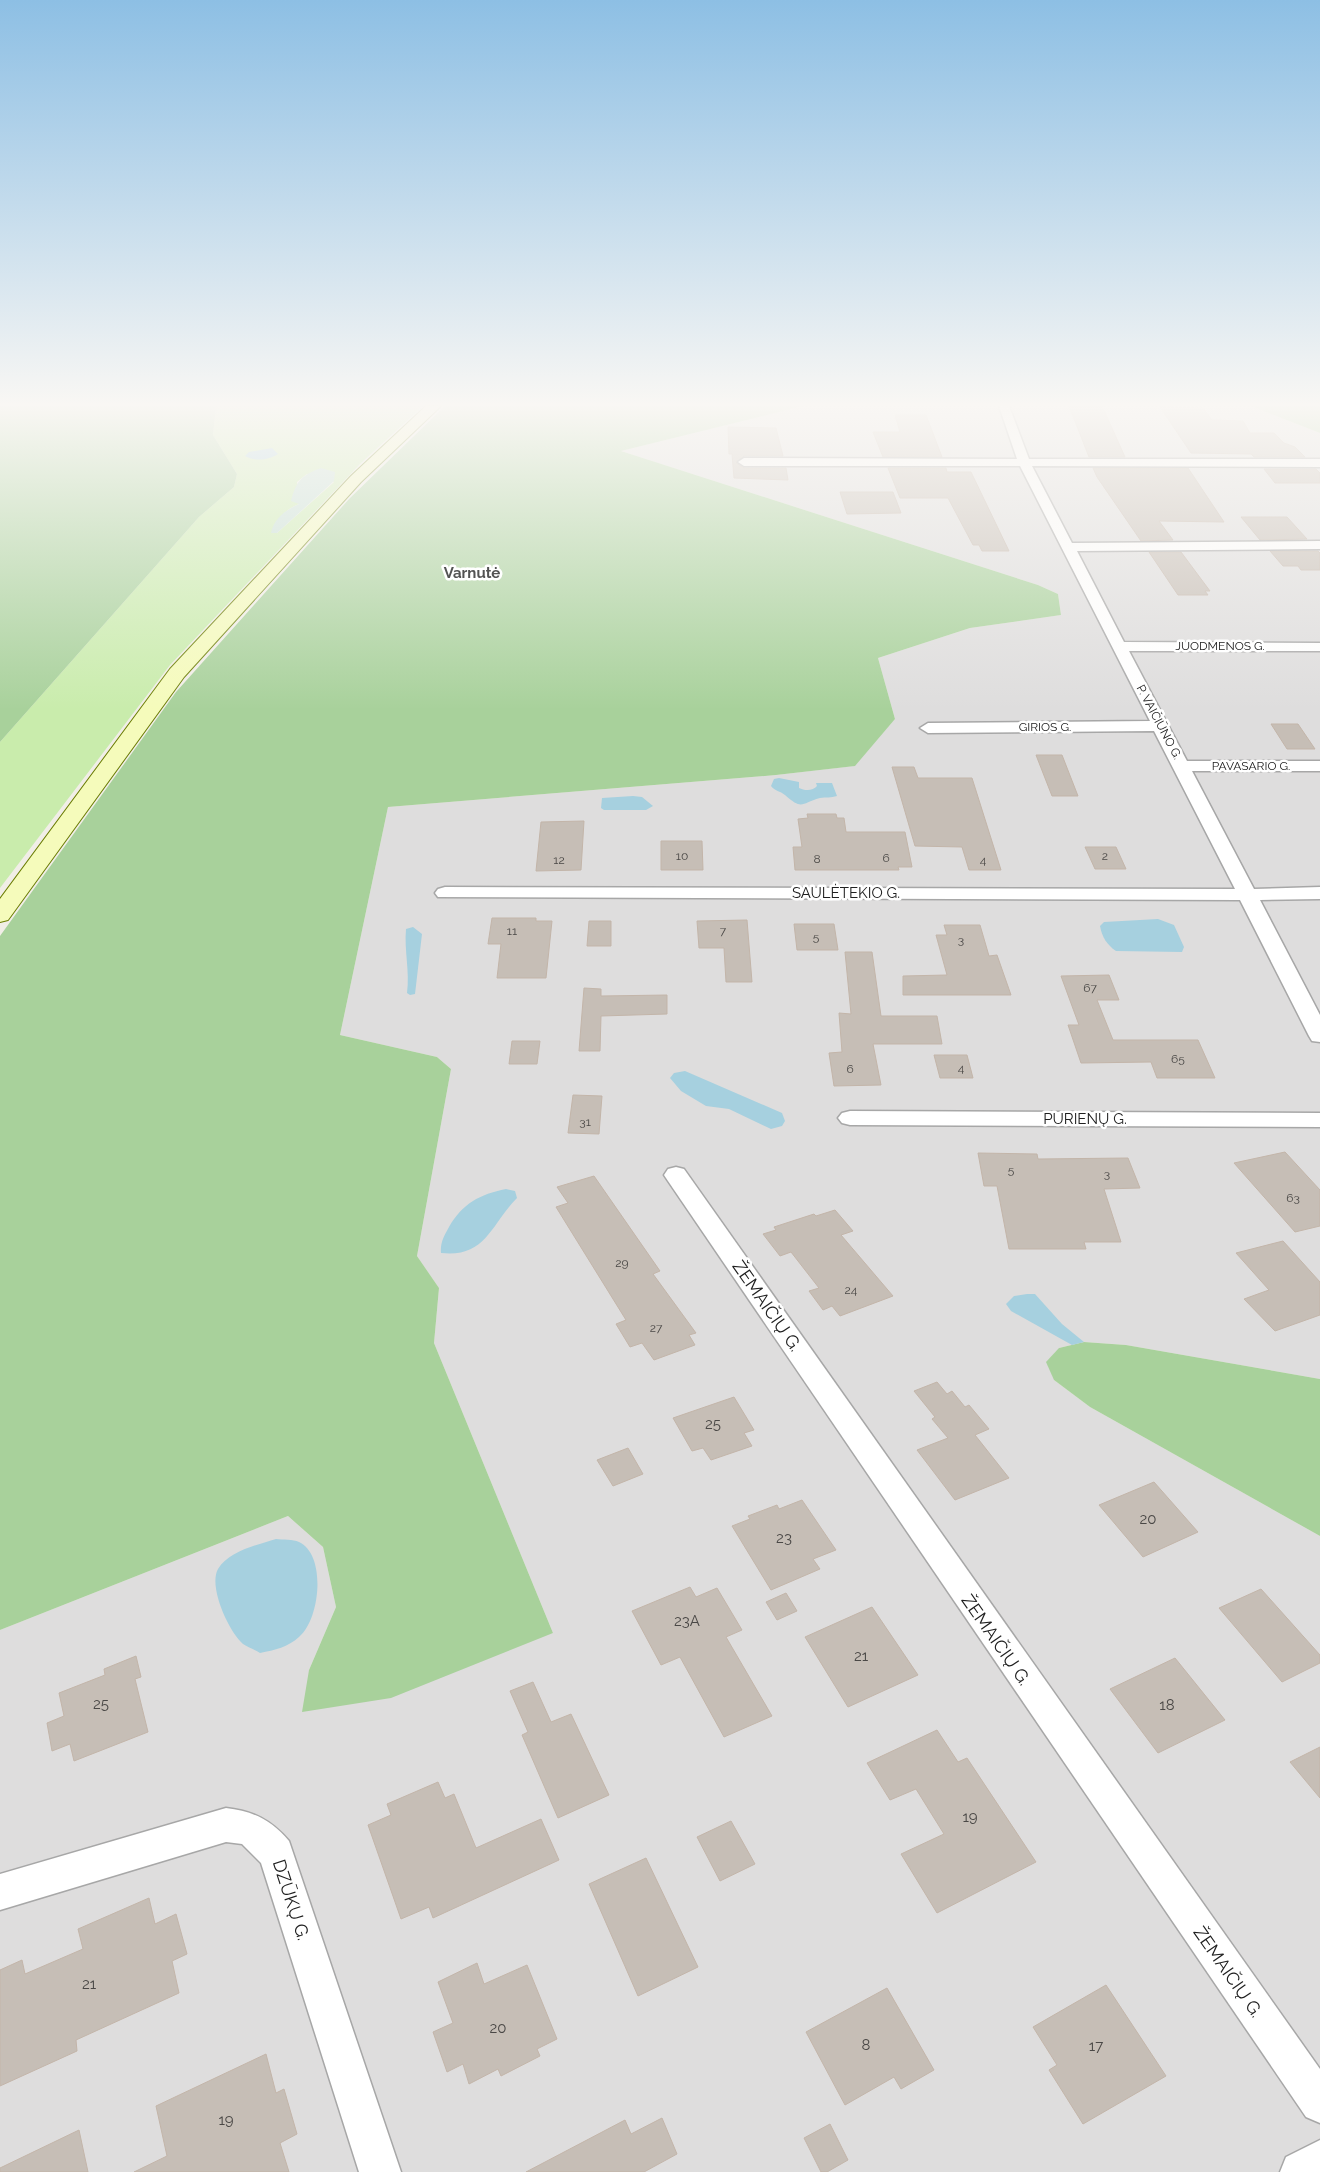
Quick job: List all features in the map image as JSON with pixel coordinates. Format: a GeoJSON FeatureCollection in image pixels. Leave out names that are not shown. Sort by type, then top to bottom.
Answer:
{"type":"FeatureCollection","features":[{"type":"Feature","properties":{"kind":"main road"},"geometry":{"type":"LineString","coordinates":[[0,915],[177,673],[330,507]]}},
{"type":"Feature","properties":{"kind":"street","name":"P. VAIČIŪNO G."},"geometry":{"type":"LineString","coordinates":[[1047,507],[1320,1036]]}},
{"type":"Feature","properties":{"kind":"street"},"geometry":{"type":"LineString","coordinates":[[1068,547],[1320,545]]}},
{"type":"Feature","properties":{"kind":"street","name":"JUODMENOS G."},"geometry":{"type":"LineString","coordinates":[[1119,646],[1320,647]]}},
{"type":"Feature","properties":{"kind":"street","name":"GIRIOS G."},"geometry":{"type":"LineString","coordinates":[[928,728],[1161,726]]}},
{"type":"Feature","properties":{"kind":"street","name":"PAVASARIO G."},"geometry":{"type":"LineString","coordinates":[[1182,766],[1320,766]]}},
{"type":"Feature","properties":{"kind":"street","name":"SAULĖTEKIO G."},"geometry":{"type":"LineString","coordinates":[[445,893],[1320,893]]}},
{"type":"Feature","properties":{"kind":"street","name":"PURIENŲ G."},"geometry":{"type":"LineString","coordinates":[[850,1118],[1320,1120]]}},
{"type":"Feature","properties":{"kind":"street","name":"ŽEMAIČIŲ G."},"geometry":{"type":"LineString","coordinates":[[676,1175],[1039,1701],[1320,2102]]}},
{"type":"Feature","properties":{"kind":"street","name":"DZŪKŲ G."},"geometry":{"type":"LineString","coordinates":[[0,1892],[226,1825],[244,1827],[262,1834],[276,1853],[380,2172]]}},
{"type":"Feature","properties":{"kind":"street"},"geometry":{"type":"LineString","coordinates":[[1301,2172],[1320,2160]]}},
{"type":"Feature","properties":{"kind":"shaded area"},"geometry":{"type":"Polygon","coordinates":[[[796,507],[1320,507],[1320,1379],[1126,1345],[1084,1342],[1059,1348],[1054,1380],[1090,1407],[1320,1536],[1320,2172],[0,2172],[0,1630],[288,1516],[323,1547],[336,1607],[309,1670],[553,1633],[434,1343],[439,1288],[417,1256],[451,1069],[437,1057],[340,1035],[388,807],[776,775],[854,766],[895,719],[878,658],[970,628],[1061,615],[1058,594],[1038,585],[796,507]]]}},
{"type":"Feature","properties":{"kind":"green space"},"geometry":{"type":"Polygon","coordinates":[[[0,507],[210,507],[199,517],[0,742],[0,507]]]}},
{"type":"Feature","properties":{"kind":"green space"},"geometry":{"type":"Polygon","coordinates":[[[210,507],[292,507],[283,515],[279,522],[277,533],[306,507],[319,507],[170,665],[0,888],[0,742],[199,517],[210,507]]]}},
{"type":"Feature","properties":{"kind":"green space"},"geometry":{"type":"Polygon","coordinates":[[[305,507],[277,533],[271,533],[281,515],[290,509],[305,507]]]}},
{"type":"Feature","properties":{"kind":"green space"},"geometry":{"type":"Polygon","coordinates":[[[342,507],[796,507],[1038,585],[1058,594],[1061,615],[970,628],[878,658],[895,719],[855,766],[776,775],[388,807],[340,1035],[437,1057],[451,1069],[417,1256],[439,1288],[434,1343],[553,1633],[391,1698],[302,1712],[309,1670],[336,1607],[323,1547],[288,1516],[0,1630],[0,936],[176,692],[342,507]]]}},
{"type":"Feature","properties":{"kind":"green space"},"geometry":{"type":"Polygon","coordinates":[[[1084,1342],[1126,1345],[1320,1379],[1320,1536],[1090,1407],[1054,1380],[1046,1362],[1059,1348],[1084,1342]]]}},
{"type":"Feature","properties":{"kind":"water"},"geometry":{"type":"Polygon","coordinates":[[[779,778],[799,782],[799,788],[806,790],[815,788],[817,786],[816,783],[832,783],[837,796],[820,798],[802,804],[795,803],[771,786],[774,779],[779,778]]]}},
{"type":"Feature","properties":{"kind":"water"},"geometry":{"type":"Polygon","coordinates":[[[642,797],[653,806],[646,810],[604,810],[601,808],[602,798],[642,797]]]}},
{"type":"Feature","properties":{"kind":"water"},"geometry":{"type":"Polygon","coordinates":[[[1158,919],[1174,925],[1184,947],[1182,952],[1116,951],[1105,940],[1100,926],[1104,922],[1158,919]]]}},
{"type":"Feature","properties":{"kind":"water"},"geometry":{"type":"Polygon","coordinates":[[[413,927],[422,934],[415,994],[410,995],[407,993],[406,929],[413,927]]]}},
{"type":"Feature","properties":{"kind":"water"},"geometry":{"type":"Polygon","coordinates":[[[685,1071],[782,1113],[785,1121],[782,1126],[771,1129],[729,1109],[706,1106],[681,1091],[670,1078],[674,1073],[685,1071]]]}},
{"type":"Feature","properties":{"kind":"water"},"geometry":{"type":"Polygon","coordinates":[[[506,1189],[515,1191],[517,1198],[478,1245],[456,1253],[441,1253],[441,1246],[449,1227],[466,1206],[480,1197],[506,1189]]]}},
{"type":"Feature","properties":{"kind":"water"},"geometry":{"type":"Polygon","coordinates":[[[1035,1294],[1062,1324],[1084,1342],[1072,1345],[1011,1311],[1006,1304],[1014,1296],[1035,1294]]]}},
{"type":"Feature","properties":{"kind":"water"},"geometry":{"type":"Polygon","coordinates":[[[276,1539],[297,1541],[308,1549],[314,1560],[317,1573],[316,1603],[306,1629],[299,1637],[286,1646],[260,1653],[243,1644],[226,1620],[218,1597],[216,1577],[218,1569],[223,1563],[236,1553],[276,1539]]]}},
{"type":"Feature","properties":{"kind":"building"},"geometry":{"type":"Polygon","coordinates":[[[845,507],[899,507],[901,513],[847,514],[845,507]]]}},
{"type":"Feature","properties":{"kind":"building"},"geometry":{"type":"Polygon","coordinates":[[[953,507],[988,507],[1009,551],[982,551],[979,545],[973,545],[953,507]]]}},
{"type":"Feature","properties":{"kind":"building"},"geometry":{"type":"Polygon","coordinates":[[[1118,507],[1214,507],[1224,522],[1159,521],[1173,540],[1141,541],[1118,507]]]}},
{"type":"Feature","properties":{"kind":"building"},"geometry":{"type":"Polygon","coordinates":[[[1241,517],[1287,517],[1307,539],[1260,540],[1241,517]]]}},
{"type":"Feature","properties":{"kind":"building"},"geometry":{"type":"Polygon","coordinates":[[[1270,551],[1318,551],[1320,553],[1320,570],[1301,570],[1298,566],[1283,566],[1270,551]]]}},
{"type":"Feature","properties":{"kind":"building"},"geometry":{"type":"Polygon","coordinates":[[[1149,552],[1181,552],[1210,591],[1205,591],[1208,595],[1178,595],[1149,552]]]}},
{"type":"Feature","properties":{"kind":"building"},"geometry":{"type":"Polygon","coordinates":[[[1271,724],[1298,724],[1315,749],[1287,749],[1271,724]]]}},
{"type":"Feature","properties":{"kind":"building"},"geometry":{"type":"Polygon","coordinates":[[[1036,755],[1062,755],[1078,796],[1052,796],[1036,755]]]}},
{"type":"Feature","properties":{"kind":"building"},"geometry":{"type":"Polygon","coordinates":[[[892,767],[914,767],[918,778],[972,778],[1001,870],[969,870],[962,847],[915,846],[892,767]]]}},
{"type":"Feature","properties":{"kind":"building"},"geometry":{"type":"Polygon","coordinates":[[[807,814],[836,814],[837,818],[844,818],[846,832],[905,832],[912,867],[898,867],[899,870],[795,870],[793,847],[802,847],[798,819],[808,818],[807,814]]]}},
{"type":"Feature","properties":{"kind":"building"},"geometry":{"type":"Polygon","coordinates":[[[584,821],[581,870],[536,871],[541,822],[584,821]]]}},
{"type":"Feature","properties":{"kind":"building"},"geometry":{"type":"Polygon","coordinates":[[[661,841],[702,841],[703,870],[661,870],[661,841]]]}},
{"type":"Feature","properties":{"kind":"building"},"geometry":{"type":"Polygon","coordinates":[[[1085,847],[1116,847],[1126,869],[1095,869],[1085,847]]]}},
{"type":"Feature","properties":{"kind":"building"},"geometry":{"type":"Polygon","coordinates":[[[492,918],[536,918],[536,921],[552,921],[546,978],[497,978],[501,944],[488,944],[492,918]]]}},
{"type":"Feature","properties":{"kind":"building"},"geometry":{"type":"Polygon","coordinates":[[[747,920],[752,982],[726,982],[724,948],[699,948],[697,921],[747,920]]]}},
{"type":"Feature","properties":{"kind":"building"},"geometry":{"type":"Polygon","coordinates":[[[589,921],[611,921],[611,946],[587,946],[589,921]]]}},
{"type":"Feature","properties":{"kind":"building"},"geometry":{"type":"Polygon","coordinates":[[[794,924],[834,924],[838,950],[797,950],[794,924]]]}},
{"type":"Feature","properties":{"kind":"building"},"geometry":{"type":"Polygon","coordinates":[[[944,925],[980,925],[989,956],[997,955],[1011,995],[903,995],[903,976],[947,975],[936,935],[947,935],[944,925]]]}},
{"type":"Feature","properties":{"kind":"building"},"geometry":{"type":"Polygon","coordinates":[[[845,952],[872,952],[881,1016],[937,1016],[942,1044],[873,1044],[881,1085],[834,1086],[829,1053],[842,1052],[839,1013],[851,1014],[845,952]]]}},
{"type":"Feature","properties":{"kind":"building"},"geometry":{"type":"Polygon","coordinates":[[[1109,975],[1119,1000],[1097,1000],[1113,1040],[1198,1040],[1215,1078],[1157,1078],[1151,1062],[1081,1063],[1068,1025],[1079,1025],[1061,976],[1109,975]]]}},
{"type":"Feature","properties":{"kind":"building"},"geometry":{"type":"Polygon","coordinates":[[[584,988],[601,989],[601,996],[667,995],[667,1014],[601,1016],[600,1051],[579,1051],[584,988]]]}},
{"type":"Feature","properties":{"kind":"building"},"geometry":{"type":"Polygon","coordinates":[[[512,1041],[540,1041],[537,1064],[509,1064],[512,1041]]]}},
{"type":"Feature","properties":{"kind":"building"},"geometry":{"type":"Polygon","coordinates":[[[934,1055],[967,1055],[973,1078],[940,1078],[934,1055]]]}},
{"type":"Feature","properties":{"kind":"building"},"geometry":{"type":"Polygon","coordinates":[[[573,1095],[602,1096],[599,1134],[568,1133],[573,1095]]]}},
{"type":"Feature","properties":{"kind":"building"},"geometry":{"type":"Polygon","coordinates":[[[1285,1152],[1320,1190],[1320,1226],[1295,1232],[1234,1163],[1285,1152]]]}},
{"type":"Feature","properties":{"kind":"building"},"geometry":{"type":"Polygon","coordinates":[[[978,1153],[1037,1154],[1038,1159],[1128,1158],[1140,1188],[1104,1189],[1121,1242],[1084,1242],[1086,1249],[1009,1249],[997,1186],[984,1186],[978,1153]]]}},
{"type":"Feature","properties":{"kind":"building"},"geometry":{"type":"Polygon","coordinates":[[[594,1176],[660,1271],[653,1274],[696,1333],[689,1335],[695,1345],[654,1360],[642,1343],[630,1347],[616,1324],[626,1320],[556,1207],[568,1203],[557,1187],[594,1176]]]}},
{"type":"Feature","properties":{"kind":"building"},"geometry":{"type":"Polygon","coordinates":[[[835,1210],[853,1231],[841,1235],[893,1296],[840,1316],[832,1306],[823,1310],[809,1291],[819,1288],[791,1252],[780,1256],[763,1234],[776,1230],[774,1227],[814,1214],[816,1216],[835,1210]]]}},
{"type":"Feature","properties":{"kind":"building"},"geometry":{"type":"Polygon","coordinates":[[[1283,1241],[1320,1282],[1320,1315],[1275,1331],[1244,1299],[1269,1290],[1236,1253],[1283,1241]]]}},
{"type":"Feature","properties":{"kind":"building"},"geometry":{"type":"Polygon","coordinates":[[[937,1382],[947,1394],[952,1391],[965,1407],[969,1405],[989,1429],[975,1435],[1009,1478],[955,1500],[917,1450],[948,1438],[932,1419],[935,1417],[914,1391],[937,1382]]]}},
{"type":"Feature","properties":{"kind":"building"},"geometry":{"type":"Polygon","coordinates":[[[734,1397],[754,1430],[744,1433],[752,1446],[711,1460],[703,1448],[692,1451],[673,1418],[734,1397]]]}},
{"type":"Feature","properties":{"kind":"building"},"geometry":{"type":"Polygon","coordinates":[[[628,1448],[643,1474],[613,1486],[597,1460],[628,1448]]]}},
{"type":"Feature","properties":{"kind":"building"},"geometry":{"type":"Polygon","coordinates":[[[1154,1482],[1198,1532],[1143,1557],[1099,1505],[1154,1482]]]}},
{"type":"Feature","properties":{"kind":"building"},"geometry":{"type":"Polygon","coordinates":[[[802,1500],[836,1550],[813,1559],[820,1569],[771,1590],[732,1526],[750,1519],[748,1516],[777,1505],[779,1509],[802,1500]]]}},
{"type":"Feature","properties":{"kind":"building"},"geometry":{"type":"Polygon","coordinates":[[[690,1587],[696,1597],[717,1588],[742,1630],[726,1637],[772,1716],[724,1737],[680,1657],[661,1665],[632,1611],[690,1587]]]}},
{"type":"Feature","properties":{"kind":"building"},"geometry":{"type":"Polygon","coordinates":[[[1261,1589],[1320,1655],[1320,1663],[1282,1682],[1219,1608],[1261,1589]]]}},
{"type":"Feature","properties":{"kind":"building"},"geometry":{"type":"Polygon","coordinates":[[[786,1593],[797,1611],[777,1620],[766,1602],[786,1593]]]}},
{"type":"Feature","properties":{"kind":"building"},"geometry":{"type":"Polygon","coordinates":[[[872,1607],[918,1675],[848,1707],[805,1637],[872,1607]]]}},
{"type":"Feature","properties":{"kind":"building"},"geometry":{"type":"Polygon","coordinates":[[[136,1656],[141,1677],[135,1679],[148,1732],[74,1761],[70,1744],[52,1751],[47,1723],[64,1716],[59,1693],[105,1675],[104,1669],[136,1656]]]}},
{"type":"Feature","properties":{"kind":"building"},"geometry":{"type":"Polygon","coordinates":[[[1175,1658],[1225,1720],[1158,1753],[1110,1689],[1175,1658]]]}},
{"type":"Feature","properties":{"kind":"building"},"geometry":{"type":"Polygon","coordinates":[[[533,1682],[551,1722],[571,1714],[609,1795],[558,1818],[522,1735],[528,1732],[510,1691],[533,1682]]]}},
{"type":"Feature","properties":{"kind":"building"},"geometry":{"type":"Polygon","coordinates":[[[937,1730],[958,1762],[967,1758],[1036,1862],[937,1913],[901,1854],[944,1834],[916,1789],[890,1800],[867,1763],[937,1730]]]}},
{"type":"Feature","properties":{"kind":"building"},"geometry":{"type":"Polygon","coordinates":[[[1320,1747],[1320,1798],[1290,1762],[1320,1747]]]}},
{"type":"Feature","properties":{"kind":"building"},"geometry":{"type":"Polygon","coordinates":[[[438,1782],[445,1798],[454,1794],[476,1848],[541,1819],[559,1860],[433,1918],[429,1907],[401,1919],[368,1825],[391,1815],[387,1804],[438,1782]]]}},
{"type":"Feature","properties":{"kind":"building"},"geometry":{"type":"Polygon","coordinates":[[[731,1821],[755,1864],[720,1881],[697,1837],[731,1821]]]}},
{"type":"Feature","properties":{"kind":"building"},"geometry":{"type":"Polygon","coordinates":[[[646,1858],[698,1967],[638,1996],[589,1884],[646,1858]]]}},
{"type":"Feature","properties":{"kind":"building"},"geometry":{"type":"Polygon","coordinates":[[[149,1898],[155,1924],[176,1914],[187,1954],[172,1961],[179,1993],[76,2040],[77,2051],[0,2086],[0,1970],[22,1960],[25,1974],[83,1949],[78,1929],[149,1898]]]}},
{"type":"Feature","properties":{"kind":"building"},"geometry":{"type":"Polygon","coordinates":[[[477,1963],[484,1984],[527,1965],[557,2039],[537,2049],[540,2056],[501,2076],[498,2069],[469,2084],[463,2064],[447,2072],[433,2032],[453,2023],[438,1982],[477,1963]]]}},
{"type":"Feature","properties":{"kind":"building"},"geometry":{"type":"Polygon","coordinates":[[[1106,1985],[1166,2076],[1083,2124],[1049,2070],[1057,2065],[1033,2027],[1106,1985]]]}},
{"type":"Feature","properties":{"kind":"building"},"geometry":{"type":"Polygon","coordinates":[[[887,1988],[934,2070],[901,2089],[894,2077],[845,2105],[806,2032],[887,1988]]]}},
{"type":"Feature","properties":{"kind":"building"},"geometry":{"type":"Polygon","coordinates":[[[266,2054],[276,2093],[284,2089],[297,2134],[280,2143],[289,2172],[134,2172],[167,2156],[156,2106],[266,2054]]]}},
{"type":"Feature","properties":{"kind":"building"},"geometry":{"type":"Polygon","coordinates":[[[662,2118],[677,2154],[644,2172],[526,2172],[625,2120],[631,2134],[662,2118]]]}},
{"type":"Feature","properties":{"kind":"building"},"geometry":{"type":"Polygon","coordinates":[[[830,2124],[848,2160],[827,2172],[821,2172],[804,2138],[830,2124]]]}},
{"type":"Feature","properties":{"kind":"building"},"geometry":{"type":"Polygon","coordinates":[[[79,2130],[88,2172],[0,2172],[0,2168],[79,2130]]]}},
{"type":"Feature","properties":{"kind":"district","name":"Varnutė"},"geometry":{"type":"Point","coordinates":[472,573]}}]}
